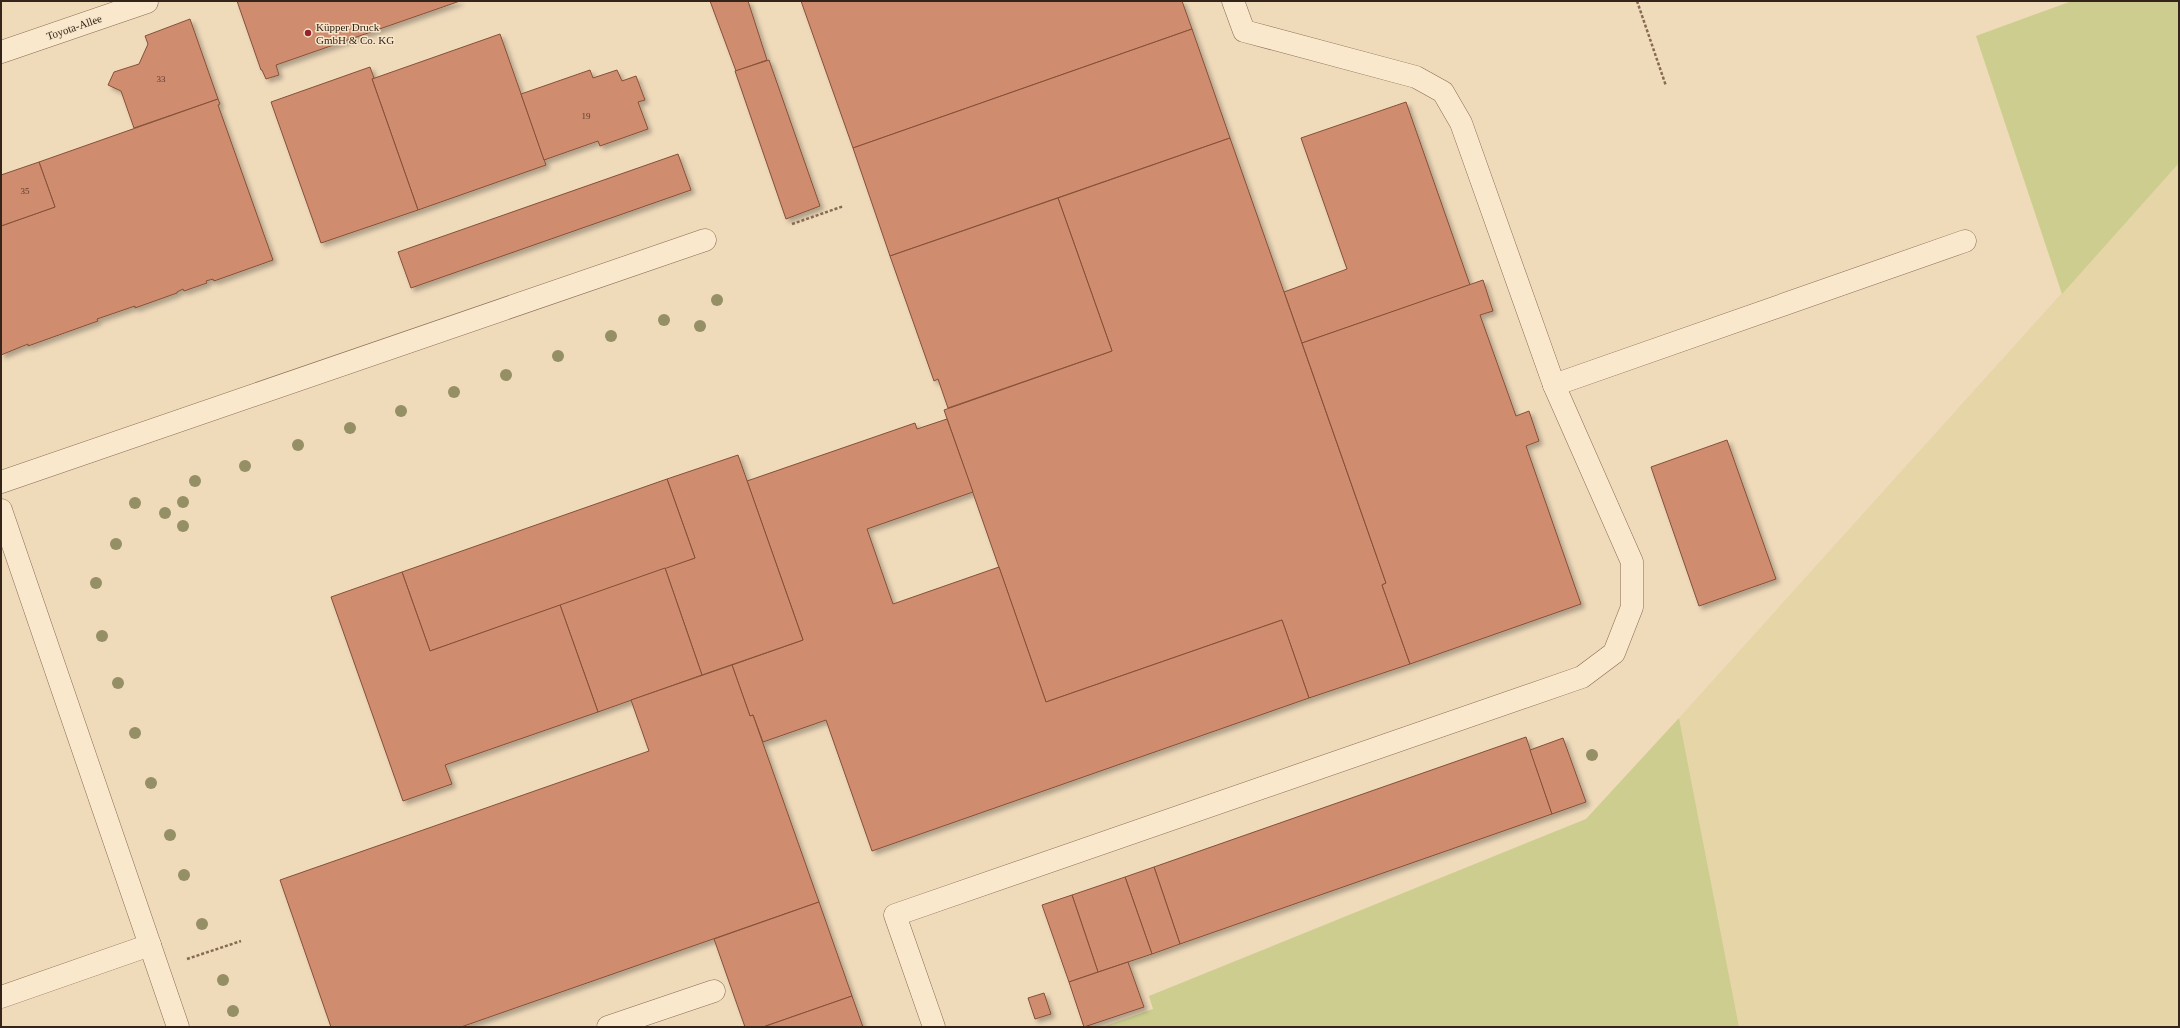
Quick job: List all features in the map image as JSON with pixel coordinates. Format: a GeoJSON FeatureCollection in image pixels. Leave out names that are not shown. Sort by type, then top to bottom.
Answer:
{"type":"FeatureCollection","features":[{"type":"Feature","properties":{"kind":"street"},"geometry":{"type":"LineString","coordinates":[[934,1027],[895,915],[1582,677],[1614,653],[1632,607],[1632,562],[1554,386],[1461,123],[1443,92],[1416,77],[1244,31],[1232,1]]}},
{"type":"Feature","properties":{"kind":"street","name":"Toyota-Allee"},"geometry":{"type":"LineString","coordinates":[[1,52],[147,2]]}},
{"type":"Feature","properties":{"kind":"street"},"geometry":{"type":"LineString","coordinates":[[1,482],[705,240]]}},
{"type":"Feature","properties":{"kind":"street"},"geometry":{"type":"LineString","coordinates":[[1554,386],[1965,241]]}},
{"type":"Feature","properties":{"kind":"street"},"geometry":{"type":"LineString","coordinates":[[1,510],[178,1027]]}},
{"type":"Feature","properties":{"kind":"street"},"geometry":{"type":"LineString","coordinates":[[1,997],[150,945]]}},
{"type":"Feature","properties":{"kind":"street"},"geometry":{"type":"LineString","coordinates":[[608,1027],[714,991]]}},
{"type":"Feature","properties":{"kind":"path"},"geometry":{"type":"LineString","coordinates":[[1637,1],[1666,86]]}},
{"type":"Feature","properties":{"kind":"path"},"geometry":{"type":"LineString","coordinates":[[792,224],[844,206]]}},
{"type":"Feature","properties":{"kind":"path"},"geometry":{"type":"LineString","coordinates":[[158,969],[241,941]]}},
{"type":"Feature","properties":{"kind":"shaded area"},"geometry":{"type":"Polygon","coordinates":[[[2179,163],[2179,1027],[1739,1027],[1679,718],[2179,163]]]}},
{"type":"Feature","properties":{"kind":"green space"},"geometry":{"type":"Polygon","coordinates":[[[2072,1],[2179,1],[2179,163],[2062,294],[1976,36],[2072,1]]]}},
{"type":"Feature","properties":{"kind":"green space"},"geometry":{"type":"Polygon","coordinates":[[[1679,718],[1739,1027],[1102,1027],[1153,1009],[1149,996],[1586,819],[1679,718]]]}},
{"type":"Feature","properties":{"kind":"building","name":"Küpper Druck GmbH & Co. KG"},"geometry":{"type":"Polygon","coordinates":[[[237,1],[460,1],[276,65],[279,75],[266,79],[261,70],[237,1]]]}},
{"type":"Feature","properties":{"kind":"building"},"geometry":{"type":"Polygon","coordinates":[[[710,1],[748,1],[767,60],[736,71],[710,1]]]}},
{"type":"Feature","properties":{"kind":"building"},"geometry":{"type":"Polygon","coordinates":[[[801,1],[1182,1],[1192,29],[853,148],[801,1]]]}},
{"type":"Feature","properties":{"kind":"building"},"geometry":{"type":"Polygon","coordinates":[[[190,19],[218,99],[134,128],[121,91],[108,85],[114,72],[139,64],[148,44],[145,36],[190,19]]]}},
{"type":"Feature","properties":{"kind":"building"},"geometry":{"type":"Polygon","coordinates":[[[1192,29],[1230,138],[890,256],[853,148],[1192,29]]]}},
{"type":"Feature","properties":{"kind":"building"},"geometry":{"type":"Polygon","coordinates":[[[500,34],[546,165],[418,210],[372,79],[500,34]]]}},
{"type":"Feature","properties":{"kind":"building"},"geometry":{"type":"Polygon","coordinates":[[[769,60],[820,206],[786,219],[735,71],[769,60]]]}},
{"type":"Feature","properties":{"kind":"building"},"geometry":{"type":"Polygon","coordinates":[[[370,67],[374,78],[372,79],[418,210],[321,243],[271,102],[370,67]]]}},
{"type":"Feature","properties":{"kind":"building"},"geometry":{"type":"Polygon","coordinates":[[[590,70],[593,78],[617,70],[622,81],[636,76],[645,100],[638,102],[648,129],[600,146],[598,141],[544,160],[521,94],[590,70]]]}},
{"type":"Feature","properties":{"kind":"building"},"geometry":{"type":"Polygon","coordinates":[[[218,99],[220,104],[218,105],[273,260],[214,281],[213,279],[206,281],[207,283],[184,291],[183,289],[177,293],[135,308],[135,306],[97,319],[98,321],[28,346],[28,344],[1,355],[1,226],[55,207],[39,162],[218,99]]]}},
{"type":"Feature","properties":{"kind":"building"},"geometry":{"type":"Polygon","coordinates":[[[1406,102],[1470,285],[1302,343],[1284,292],[1347,269],[1301,138],[1406,102]]]}},
{"type":"Feature","properties":{"kind":"building"},"geometry":{"type":"Polygon","coordinates":[[[1230,138],[1386,583],[1382,585],[1410,664],[1309,698],[1282,620],[1046,702],[944,410],[1112,351],[1058,198],[1230,138]]]}},
{"type":"Feature","properties":{"kind":"building"},"geometry":{"type":"Polygon","coordinates":[[[678,154],[691,190],[411,288],[398,252],[678,154]]]}},
{"type":"Feature","properties":{"kind":"building"},"geometry":{"type":"Polygon","coordinates":[[[39,162],[55,207],[1,226],[1,175],[39,162]]]}},
{"type":"Feature","properties":{"kind":"building"},"geometry":{"type":"Polygon","coordinates":[[[1058,198],[1112,351],[948,408],[938,379],[934,381],[890,256],[1058,198]]]}},
{"type":"Feature","properties":{"kind":"building"},"geometry":{"type":"Polygon","coordinates":[[[1483,280],[1493,311],[1480,315],[1516,416],[1529,411],[1539,441],[1526,446],[1581,604],[1410,664],[1382,585],[1386,583],[1302,343],[1483,280]]]}},
{"type":"Feature","properties":{"kind":"building"},"geometry":{"type":"Polygon","coordinates":[[[947,419],[973,492],[867,529],[893,604],[999,567],[1046,702],[1282,620],[1309,698],[872,851],[826,720],[763,742],[753,715],[750,716],[732,665],[803,640],[747,481],[915,423],[917,429],[947,419]]]}},
{"type":"Feature","properties":{"kind":"building"},"geometry":{"type":"Polygon","coordinates":[[[1727,440],[1776,579],[1699,606],[1651,467],[1727,440]]]}},
{"type":"Feature","properties":{"kind":"building"},"geometry":{"type":"Polygon","coordinates":[[[738,455],[803,640],[702,675],[665,568],[695,558],[667,479],[738,455]]]}},
{"type":"Feature","properties":{"kind":"building"},"geometry":{"type":"Polygon","coordinates":[[[667,479],[695,558],[430,651],[402,572],[667,479]]]}},
{"type":"Feature","properties":{"kind":"building"},"geometry":{"type":"Polygon","coordinates":[[[665,568],[702,675],[598,712],[560,605],[665,568]]]}},
{"type":"Feature","properties":{"kind":"building"},"geometry":{"type":"Polygon","coordinates":[[[402,572],[430,651],[560,605],[598,712],[445,765],[452,784],[403,801],[331,597],[402,572]]]}},
{"type":"Feature","properties":{"kind":"building"},"geometry":{"type":"Polygon","coordinates":[[[732,665],[750,716],[753,715],[819,902],[461,1027],[331,1027],[280,880],[649,751],[631,700],[732,665]]]}},
{"type":"Feature","properties":{"kind":"building"},"geometry":{"type":"Polygon","coordinates":[[[1526,737],[1552,814],[1180,944],[1154,867],[1526,737]]]}},
{"type":"Feature","properties":{"kind":"building"},"geometry":{"type":"Polygon","coordinates":[[[1563,738],[1586,802],[1552,814],[1530,750],[1563,738]]]}},
{"type":"Feature","properties":{"kind":"building"},"geometry":{"type":"Polygon","coordinates":[[[1154,867],[1180,944],[1152,954],[1125,877],[1154,867]]]}},
{"type":"Feature","properties":{"kind":"building"},"geometry":{"type":"Polygon","coordinates":[[[1125,877],[1152,954],[1098,972],[1072,895],[1125,877]]]}},
{"type":"Feature","properties":{"kind":"building"},"geometry":{"type":"Polygon","coordinates":[[[1072,895],[1098,972],[1069,982],[1042,905],[1072,895]]]}},
{"type":"Feature","properties":{"kind":"building"},"geometry":{"type":"Polygon","coordinates":[[[819,902],[852,996],[763,1027],[745,1027],[714,939],[819,902]]]}},
{"type":"Feature","properties":{"kind":"building"},"geometry":{"type":"Polygon","coordinates":[[[1128,962],[1144,1007],[1084,1027],[1069,982],[1128,962]]]}},
{"type":"Feature","properties":{"kind":"building"},"geometry":{"type":"Polygon","coordinates":[[[1044,993],[1051,1014],[1035,1019],[1028,998],[1044,993]]]}},
{"type":"Feature","properties":{"kind":"building"},"geometry":{"type":"Polygon","coordinates":[[[852,996],[863,1027],[763,1027],[852,996]]]}},
{"type":"Feature","properties":{"kind":"place","name":"Küpper Druck GmbH & Co. KG"},"geometry":{"type":"Point","coordinates":[308,33]}}]}
